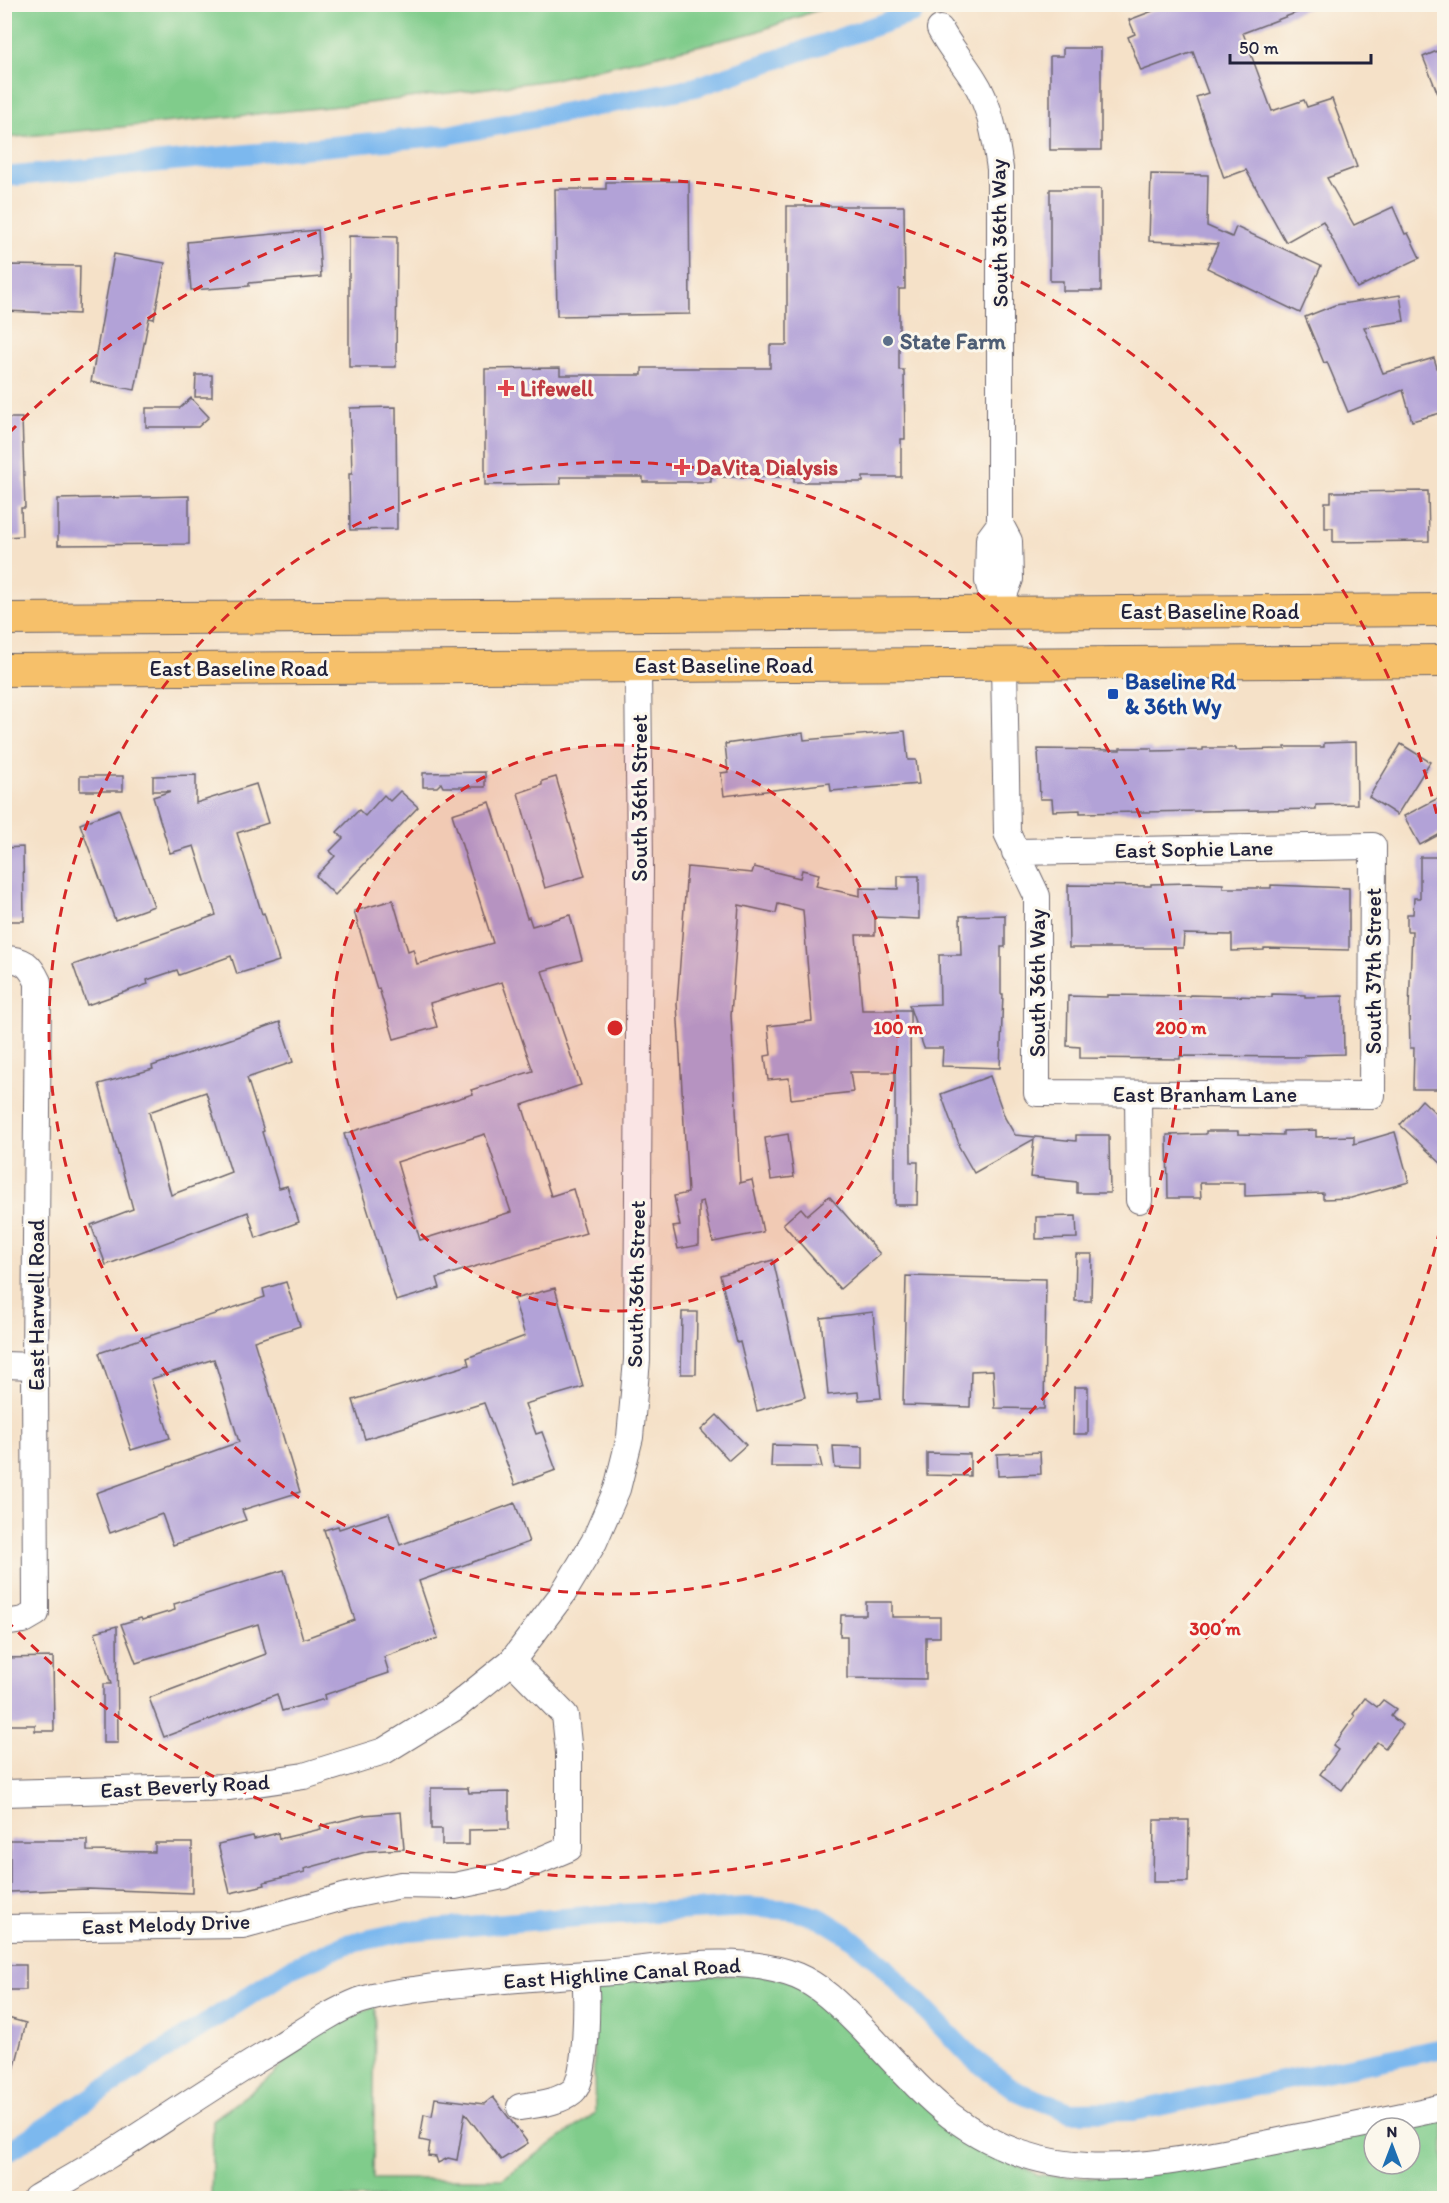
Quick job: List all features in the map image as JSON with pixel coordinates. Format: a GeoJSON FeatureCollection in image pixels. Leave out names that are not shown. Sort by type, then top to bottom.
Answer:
{"type":"FeatureCollection","features":[{"type":"Feature","properties":{"kind":"main road","name":"East Baseline Road"},"geometry":{"type":"LineString","coordinates":[[4,619],[1444,610]]}},
{"type":"Feature","properties":{"kind":"main road"},"geometry":{"type":"LineString","coordinates":[[997,613],[1004,664]]}},
{"type":"Feature","properties":{"kind":"main road"},"geometry":{"type":"LineString","coordinates":[[637,615],[638,666]]}},
{"type":"Feature","properties":{"kind":"main road"},"geometry":{"type":"LineString","coordinates":[[291,619],[292,668]]}},
{"type":"Feature","properties":{"kind":"main road","name":"East Baseline Road"},"geometry":{"type":"LineString","coordinates":[[4,670],[1444,661]]}},
{"type":"Feature","properties":{"kind":"street","name":"South 36th Way"},"geometry":{"type":"LineString","coordinates":[[940,29],[950,49],[975,81],[994,129],[1000,169],[1000,524],[989,539],[988,581],[997,613]]}},
{"type":"Feature","properties":{"kind":"street","name":"South 36th Way"},"geometry":{"type":"LineString","coordinates":[[1004,664],[1007,833],[1037,896],[1037,1093]]}},
{"type":"Feature","properties":{"kind":"street","name":"South 36th Street"},"geometry":{"type":"LineString","coordinates":[[512,1661],[562,1595],[594,1542],[617,1489],[630,1437],[637,1360],[640,868],[638,666]]}},
{"type":"Feature","properties":{"kind":"street","name":"East Sophie Lane"},"geometry":{"type":"LineString","coordinates":[[1015,852],[1373,846]]}},
{"type":"Feature","properties":{"kind":"street","name":"South 37th Street"},"geometry":{"type":"LineString","coordinates":[[1372,1095],[1373,846]]}},
{"type":"Feature","properties":{"kind":"street","name":"East Harwell Road"},"geometry":{"type":"LineString","coordinates":[[4,959],[18,959],[30,966],[38,982],[36,1613],[24,1620],[4,1623]]}},
{"type":"Feature","properties":{"kind":"street","name":"East Branham Lane"},"geometry":{"type":"LineString","coordinates":[[1037,1093],[1372,1095]]}},
{"type":"Feature","properties":{"kind":"street"},"geometry":{"type":"LineString","coordinates":[[1138,1094],[1139,1200]]}},
{"type":"Feature","properties":{"kind":"street"},"geometry":{"type":"LineString","coordinates":[[4,1365],[35,1366]]}},
{"type":"Feature","properties":{"kind":"street","name":"East Beverly Road"},"geometry":{"type":"LineString","coordinates":[[4,1793],[230,1787],[304,1776],[384,1751],[454,1708],[512,1661]]}},
{"type":"Feature","properties":{"kind":"street","name":"East Melody Drive"},"geometry":{"type":"LineString","coordinates":[[4,1928],[243,1925],[347,1896],[401,1885],[455,1886],[504,1876],[569,1848],[569,1753],[565,1715],[512,1661]]}},
{"type":"Feature","properties":{"kind":"street","name":"East Highline Canal Road"},"geometry":{"type":"LineString","coordinates":[[36,2199],[205,2091],[325,2018],[359,2001],[445,1986],[684,1966],[744,1964],[769,1968],[799,1977],[827,1994],[951,2116],[985,2137],[1028,2157],[1065,2165],[1101,2168],[1135,2167],[1214,2154],[1444,2107]]}},
{"type":"Feature","properties":{"kind":"street"},"geometry":{"type":"LineString","coordinates":[[520,2107],[552,2102],[574,2091],[583,2074],[587,1990],[585,1974]]}},
{"type":"Feature","properties":{"kind":"green space"},"geometry":{"type":"Polygon","coordinates":[[[5,4],[832,5],[753,33],[550,80],[361,104],[5,138],[5,4]]]}},
{"type":"Feature","properties":{"kind":"green space"},"geometry":{"type":"Polygon","coordinates":[[[754,1974],[788,1980],[820,1999],[972,2144],[1039,2175],[1091,2178],[1362,2132],[1362,2176],[1422,2176],[1422,2120],[1444,2116],[1444,2198],[211,2198],[213,2120],[273,2075],[306,2038],[375,2006],[373,2179],[502,2179],[595,2113],[592,1995],[597,1981],[754,1974]]]}},
{"type":"Feature","properties":{"kind":"building"},"geometry":{"type":"Polygon","coordinates":[[[1171,4],[1314,4],[1314,6],[1243,33],[1272,111],[1304,100],[1307,107],[1332,99],[1357,167],[1327,178],[1354,225],[1393,207],[1405,234],[1408,233],[1420,258],[1357,288],[1323,221],[1286,242],[1246,170],[1224,178],[1196,97],[1208,93],[1193,52],[1141,71],[1128,37],[1135,34],[1129,20],[1171,4]]]}},
{"type":"Feature","properties":{"kind":"building"},"geometry":{"type":"Polygon","coordinates":[[[1063,48],[1101,48],[1101,150],[1050,150],[1050,56],[1063,56],[1063,48]]]}},
{"type":"Feature","properties":{"kind":"building"},"geometry":{"type":"Polygon","coordinates":[[[1444,48],[1444,109],[1423,57],[1444,48]]]}},
{"type":"Feature","properties":{"kind":"building"},"geometry":{"type":"Polygon","coordinates":[[[1151,174],[1208,175],[1207,226],[1232,237],[1236,227],[1321,266],[1300,313],[1207,268],[1218,244],[1149,241],[1151,174]]]}},
{"type":"Feature","properties":{"kind":"building"},"geometry":{"type":"Polygon","coordinates":[[[689,181],[690,314],[557,316],[555,189],[606,189],[606,182],[689,181]]]}},
{"type":"Feature","properties":{"kind":"building"},"geometry":{"type":"Polygon","coordinates":[[[1050,189],[1101,189],[1101,291],[1063,291],[1063,281],[1050,281],[1050,189]]]}},
{"type":"Feature","properties":{"kind":"building"},"geometry":{"type":"Polygon","coordinates":[[[787,206],[904,206],[905,289],[899,289],[899,370],[904,370],[905,439],[901,439],[901,477],[863,477],[863,482],[794,482],[794,477],[711,477],[711,482],[643,482],[643,477],[560,477],[561,484],[485,485],[485,369],[560,368],[560,375],[642,375],[642,368],[770,368],[770,345],[787,345],[787,206]]]}},
{"type":"Feature","properties":{"kind":"building"},"geometry":{"type":"Polygon","coordinates":[[[318,230],[321,277],[191,290],[187,242],[318,230]]]}},
{"type":"Feature","properties":{"kind":"building"},"geometry":{"type":"Polygon","coordinates":[[[349,236],[397,237],[396,367],[349,367],[349,236]]]}},
{"type":"Feature","properties":{"kind":"building"},"geometry":{"type":"Polygon","coordinates":[[[114,254],[165,263],[154,319],[149,318],[135,390],[91,382],[114,254]]]}},
{"type":"Feature","properties":{"kind":"building"},"geometry":{"type":"Polygon","coordinates":[[[4,265],[80,266],[79,314],[4,311],[4,265]]]}},
{"type":"Feature","properties":{"kind":"building"},"geometry":{"type":"Polygon","coordinates":[[[1400,295],[1404,321],[1364,327],[1383,373],[1434,358],[1442,384],[1444,383],[1444,412],[1412,421],[1403,390],[1348,412],[1305,317],[1335,305],[1400,295]]]}},
{"type":"Feature","properties":{"kind":"building"},"geometry":{"type":"Polygon","coordinates":[[[196,375],[212,375],[212,397],[195,397],[196,375]]]}},
{"type":"Feature","properties":{"kind":"building"},"geometry":{"type":"Polygon","coordinates":[[[191,398],[209,417],[198,427],[146,427],[146,408],[180,408],[191,398]]]}},
{"type":"Feature","properties":{"kind":"building"},"geometry":{"type":"Polygon","coordinates":[[[396,407],[397,529],[350,530],[349,474],[352,474],[350,408],[396,407]]]}},
{"type":"Feature","properties":{"kind":"building"},"geometry":{"type":"Polygon","coordinates":[[[4,418],[22,418],[25,508],[21,508],[22,536],[4,537],[4,418]]]}},
{"type":"Feature","properties":{"kind":"building"},"geometry":{"type":"Polygon","coordinates":[[[1428,491],[1429,541],[1333,542],[1333,528],[1325,528],[1325,502],[1331,502],[1331,492],[1428,491]]]}},
{"type":"Feature","properties":{"kind":"building"},"geometry":{"type":"Polygon","coordinates":[[[189,496],[189,544],[58,545],[58,499],[189,496]]]}},
{"type":"Feature","properties":{"kind":"building"},"geometry":{"type":"Polygon","coordinates":[[[905,731],[908,760],[916,760],[919,784],[831,791],[830,783],[724,796],[721,773],[728,772],[725,744],[803,733],[804,740],[905,731]]]}},
{"type":"Feature","properties":{"kind":"building"},"geometry":{"type":"Polygon","coordinates":[[[1356,742],[1357,804],[1316,805],[1316,809],[1080,813],[1080,810],[1053,811],[1052,799],[1040,799],[1038,749],[1152,748],[1152,751],[1203,750],[1203,748],[1285,749],[1285,747],[1324,747],[1324,743],[1356,742]]]}},
{"type":"Feature","properties":{"kind":"building"},"geometry":{"type":"Polygon","coordinates":[[[1401,744],[1430,762],[1397,815],[1369,797],[1401,744]]]}},
{"type":"Feature","properties":{"kind":"building"},"geometry":{"type":"Polygon","coordinates":[[[485,772],[485,787],[443,787],[441,783],[437,787],[423,787],[423,773],[485,772]]]}},
{"type":"Feature","properties":{"kind":"building"},"geometry":{"type":"Polygon","coordinates":[[[196,775],[196,803],[256,784],[268,823],[237,833],[279,961],[237,974],[231,956],[179,975],[177,970],[147,980],[148,984],[87,1005],[73,965],[216,915],[194,846],[170,853],[153,797],[171,791],[153,791],[153,776],[196,775]]]}},
{"type":"Feature","properties":{"kind":"building"},"geometry":{"type":"Polygon","coordinates":[[[80,776],[123,776],[123,791],[80,791],[80,776]]]}},
{"type":"Feature","properties":{"kind":"building"},"geometry":{"type":"Polygon","coordinates":[[[556,777],[585,876],[545,888],[518,793],[542,785],[542,781],[556,777]]]}},
{"type":"Feature","properties":{"kind":"building"},"geometry":{"type":"Polygon","coordinates":[[[400,791],[418,807],[335,895],[316,876],[335,856],[330,851],[343,838],[337,832],[359,810],[365,816],[384,795],[390,801],[400,791]]]}},
{"type":"Feature","properties":{"kind":"building"},"geometry":{"type":"Polygon","coordinates":[[[1444,795],[1444,832],[1420,845],[1404,816],[1444,795]]]}},
{"type":"Feature","properties":{"kind":"building"},"geometry":{"type":"Polygon","coordinates":[[[490,802],[527,918],[529,917],[532,926],[570,915],[582,960],[542,971],[581,1085],[522,1105],[551,1196],[573,1189],[586,1233],[437,1278],[440,1288],[396,1301],[344,1134],[473,1094],[471,1090],[533,1071],[502,982],[430,1003],[437,1027],[394,1039],[379,988],[377,989],[354,911],[393,900],[408,951],[413,949],[417,964],[493,943],[452,814],[490,802]],[[485,1134],[397,1162],[420,1240],[511,1212],[485,1134]]]}},
{"type":"Feature","properties":{"kind":"building"},"geometry":{"type":"Polygon","coordinates":[[[119,809],[154,906],[115,920],[80,824],[119,809]]]}},
{"type":"Feature","properties":{"kind":"building"},"geometry":{"type":"Polygon","coordinates":[[[23,847],[24,921],[4,921],[4,848],[23,847]]]}},
{"type":"Feature","properties":{"kind":"building"},"geometry":{"type":"Polygon","coordinates":[[[1420,857],[1444,857],[1444,1089],[1413,1089],[1414,1048],[1410,1048],[1409,1009],[1412,931],[1407,931],[1407,914],[1413,914],[1414,898],[1420,898],[1420,857]]]}},
{"type":"Feature","properties":{"kind":"building"},"geometry":{"type":"Polygon","coordinates":[[[687,867],[752,873],[754,867],[800,878],[802,870],[819,874],[816,886],[860,896],[860,888],[898,889],[898,876],[919,876],[919,919],[875,917],[875,935],[856,935],[862,1010],[910,1010],[911,1162],[918,1162],[917,1205],[895,1205],[895,1072],[850,1072],[853,1092],[791,1099],[789,1078],[768,1080],[765,1056],[771,1055],[768,1026],[812,1021],[803,910],[778,904],[776,913],[739,905],[731,1015],[740,1183],[752,1180],[763,1232],[713,1242],[703,1201],[699,1202],[699,1245],[678,1249],[673,1227],[680,1226],[674,1196],[688,1193],[677,1004],[687,867]]]}},
{"type":"Feature","properties":{"kind":"building"},"geometry":{"type":"Polygon","coordinates":[[[1151,884],[1223,884],[1223,888],[1271,888],[1271,885],[1349,888],[1349,950],[1264,948],[1264,950],[1232,951],[1232,935],[1184,934],[1183,948],[1069,948],[1068,885],[1151,886],[1151,884]]]}},
{"type":"Feature","properties":{"kind":"building"},"geometry":{"type":"Polygon","coordinates":[[[1005,915],[1005,947],[1001,947],[1001,994],[1003,994],[1000,1068],[942,1066],[943,1048],[924,1048],[909,1005],[940,1004],[939,955],[961,955],[960,916],[1005,915]]]}},
{"type":"Feature","properties":{"kind":"building"},"geometry":{"type":"Polygon","coordinates":[[[1272,994],[1305,995],[1305,997],[1343,996],[1344,1054],[1304,1055],[1304,1057],[1180,1056],[1180,1059],[1080,1058],[1080,1047],[1067,1046],[1068,996],[1272,997],[1272,994]]]}},
{"type":"Feature","properties":{"kind":"building"},"geometry":{"type":"Polygon","coordinates":[[[280,1022],[293,1062],[247,1078],[279,1188],[287,1186],[299,1222],[256,1238],[248,1212],[106,1265],[91,1225],[133,1209],[99,1084],[153,1069],[152,1066],[280,1022]],[[206,1092],[149,1112],[171,1195],[231,1172],[206,1092]]]}},
{"type":"Feature","properties":{"kind":"building"},"geometry":{"type":"Polygon","coordinates":[[[990,1076],[1005,1118],[1015,1135],[1076,1141],[1076,1135],[1109,1135],[1110,1193],[1077,1193],[1077,1182],[1030,1177],[1034,1139],[974,1173],[958,1145],[941,1094],[990,1076]]]}},
{"type":"Feature","properties":{"kind":"building"},"geometry":{"type":"Polygon","coordinates":[[[1422,1100],[1444,1121],[1444,1166],[1400,1125],[1422,1100]]]}},
{"type":"Feature","properties":{"kind":"building"},"geometry":{"type":"Polygon","coordinates":[[[1316,1130],[1316,1137],[1354,1136],[1354,1144],[1395,1132],[1409,1182],[1351,1198],[1323,1199],[1323,1193],[1245,1196],[1245,1183],[1200,1183],[1201,1198],[1168,1198],[1167,1135],[1238,1131],[1238,1134],[1283,1135],[1283,1131],[1316,1130]]]}},
{"type":"Feature","properties":{"kind":"building"},"geometry":{"type":"Polygon","coordinates":[[[788,1134],[794,1177],[771,1180],[765,1138],[788,1134]]]}},
{"type":"Feature","properties":{"kind":"building"},"geometry":{"type":"Polygon","coordinates":[[[829,1196],[880,1254],[840,1289],[783,1224],[801,1208],[807,1215],[829,1196]]]}},
{"type":"Feature","properties":{"kind":"building"},"geometry":{"type":"Polygon","coordinates":[[[1076,1216],[1077,1238],[1036,1239],[1036,1217],[1076,1216]]]}},
{"type":"Feature","properties":{"kind":"building"},"geometry":{"type":"Polygon","coordinates":[[[1076,1254],[1092,1254],[1091,1301],[1075,1301],[1076,1254]]]}},
{"type":"Feature","properties":{"kind":"building"},"geometry":{"type":"Polygon","coordinates":[[[773,1260],[805,1397],[757,1411],[720,1275],[773,1260]]]}},
{"type":"Feature","properties":{"kind":"building"},"geometry":{"type":"Polygon","coordinates":[[[906,1276],[1046,1279],[1044,1409],[995,1408],[993,1370],[971,1371],[970,1407],[903,1405],[906,1276]]]}},
{"type":"Feature","properties":{"kind":"building"},"geometry":{"type":"Polygon","coordinates":[[[286,1282],[300,1326],[254,1341],[300,1492],[242,1510],[246,1520],[173,1545],[162,1514],[110,1533],[96,1493],[239,1442],[214,1359],[151,1379],[170,1438],[131,1450],[99,1353],[265,1297],[263,1289],[286,1282]]]}},
{"type":"Feature","properties":{"kind":"building"},"geometry":{"type":"Polygon","coordinates":[[[555,1288],[583,1387],[525,1404],[536,1434],[542,1432],[556,1470],[515,1485],[484,1403],[365,1439],[353,1400],[469,1365],[467,1358],[525,1336],[514,1299],[555,1288]]]}},
{"type":"Feature","properties":{"kind":"building"},"geometry":{"type":"Polygon","coordinates":[[[682,1312],[697,1312],[696,1374],[681,1374],[682,1312]]]}},
{"type":"Feature","properties":{"kind":"building"},"geometry":{"type":"Polygon","coordinates":[[[873,1312],[881,1398],[859,1400],[858,1392],[828,1395],[821,1318],[873,1312]]]}},
{"type":"Feature","properties":{"kind":"building"},"geometry":{"type":"Polygon","coordinates":[[[1074,1387],[1088,1387],[1088,1434],[1073,1434],[1074,1387]]]}},
{"type":"Feature","properties":{"kind":"building"},"geometry":{"type":"Polygon","coordinates":[[[717,1415],[746,1445],[729,1460],[701,1430],[717,1415]]]}},
{"type":"Feature","properties":{"kind":"building"},"geometry":{"type":"Polygon","coordinates":[[[772,1445],[817,1446],[822,1467],[771,1467],[772,1445]]]}},
{"type":"Feature","properties":{"kind":"building"},"geometry":{"type":"Polygon","coordinates":[[[833,1446],[863,1447],[863,1469],[835,1468],[833,1446]]]}},
{"type":"Feature","properties":{"kind":"building"},"geometry":{"type":"Polygon","coordinates":[[[1040,1452],[1041,1474],[998,1476],[997,1454],[1040,1452]]]}},
{"type":"Feature","properties":{"kind":"building"},"geometry":{"type":"Polygon","coordinates":[[[927,1453],[970,1454],[970,1476],[927,1475],[927,1453]]]}},
{"type":"Feature","properties":{"kind":"building"},"geometry":{"type":"Polygon","coordinates":[[[515,1503],[529,1542],[419,1581],[438,1638],[384,1657],[389,1673],[324,1695],[325,1699],[282,1711],[277,1694],[164,1737],[149,1698],[266,1654],[258,1624],[136,1663],[121,1624],[175,1610],[174,1604],[284,1570],[303,1639],[355,1620],[324,1530],[338,1526],[339,1529],[389,1513],[400,1545],[515,1503]]]}},
{"type":"Feature","properties":{"kind":"building"},"geometry":{"type":"Polygon","coordinates":[[[866,1602],[892,1602],[892,1617],[940,1617],[940,1637],[926,1637],[926,1679],[847,1678],[847,1636],[840,1636],[841,1615],[866,1615],[866,1602]]]}},
{"type":"Feature","properties":{"kind":"building"},"geometry":{"type":"Polygon","coordinates":[[[117,1626],[118,1743],[103,1743],[103,1684],[111,1684],[95,1632],[117,1626]]]}},
{"type":"Feature","properties":{"kind":"building"},"geometry":{"type":"Polygon","coordinates":[[[53,1657],[54,1731],[35,1731],[35,1725],[4,1725],[4,1658],[53,1657]]]}},
{"type":"Feature","properties":{"kind":"building"},"geometry":{"type":"Polygon","coordinates":[[[1365,1698],[1377,1707],[1383,1700],[1396,1709],[1391,1716],[1402,1725],[1385,1748],[1377,1742],[1342,1790],[1320,1774],[1338,1750],[1333,1746],[1365,1698]]]}},
{"type":"Feature","properties":{"kind":"building"},"geometry":{"type":"Polygon","coordinates":[[[431,1788],[468,1788],[469,1793],[509,1792],[509,1829],[469,1830],[469,1845],[442,1845],[442,1829],[431,1829],[431,1788]]]}},
{"type":"Feature","properties":{"kind":"building"},"geometry":{"type":"Polygon","coordinates":[[[401,1812],[404,1849],[369,1851],[304,1869],[305,1872],[264,1882],[265,1885],[230,1893],[218,1844],[278,1833],[279,1839],[364,1815],[401,1812]]]}},
{"type":"Feature","properties":{"kind":"building"},"geometry":{"type":"Polygon","coordinates":[[[1154,1820],[1189,1820],[1188,1882],[1153,1882],[1154,1820]]]}},
{"type":"Feature","properties":{"kind":"building"},"geometry":{"type":"Polygon","coordinates":[[[10,1840],[87,1840],[87,1851],[155,1852],[155,1843],[192,1843],[192,1893],[88,1889],[10,1892],[10,1840]]]}},
{"type":"Feature","properties":{"kind":"building"},"geometry":{"type":"Polygon","coordinates":[[[4,1965],[26,1965],[26,1990],[4,1990],[4,1965]]]}},
{"type":"Feature","properties":{"kind":"building"},"geometry":{"type":"Polygon","coordinates":[[[4,2017],[26,2023],[10,2086],[4,2085],[4,2017]]]}},
{"type":"Feature","properties":{"kind":"building"},"geometry":{"type":"Polygon","coordinates":[[[493,2097],[528,2143],[501,2160],[465,2113],[457,2160],[448,2158],[438,2163],[436,2157],[428,2156],[430,2142],[420,2140],[424,2114],[432,2116],[435,2098],[484,2104],[493,2097]]]}},
{"type":"Feature","properties":{"kind":"waterway"},"geometry":{"type":"LineString","coordinates":[[4,177],[448,135],[696,87],[913,13]]}},
{"type":"Feature","properties":{"kind":"waterway"},"geometry":{"type":"LineString","coordinates":[[4,2154],[292,1968],[347,1944],[408,1931],[601,1915],[747,1907],[791,1910],[820,1918],[846,1934],[874,1957],[971,2057],[1018,2092],[1070,2112],[1134,2111],[1444,2048]]}},
{"type":"Feature","properties":{"kind":"place","name":"State Farm"},"geometry":{"type":"Point","coordinates":[888,341]}},
{"type":"Feature","properties":{"kind":"place","name":"Lifewell"},"geometry":{"type":"Point","coordinates":[506,388]}},
{"type":"Feature","properties":{"kind":"place","name":"DaVita Dialysis"},"geometry":{"type":"Point","coordinates":[682,467]}},
{"type":"Feature","properties":{"kind":"place","name":"Baseline Rd & 36th Wy"},"geometry":{"type":"Point","coordinates":[1113,694]}}]}
